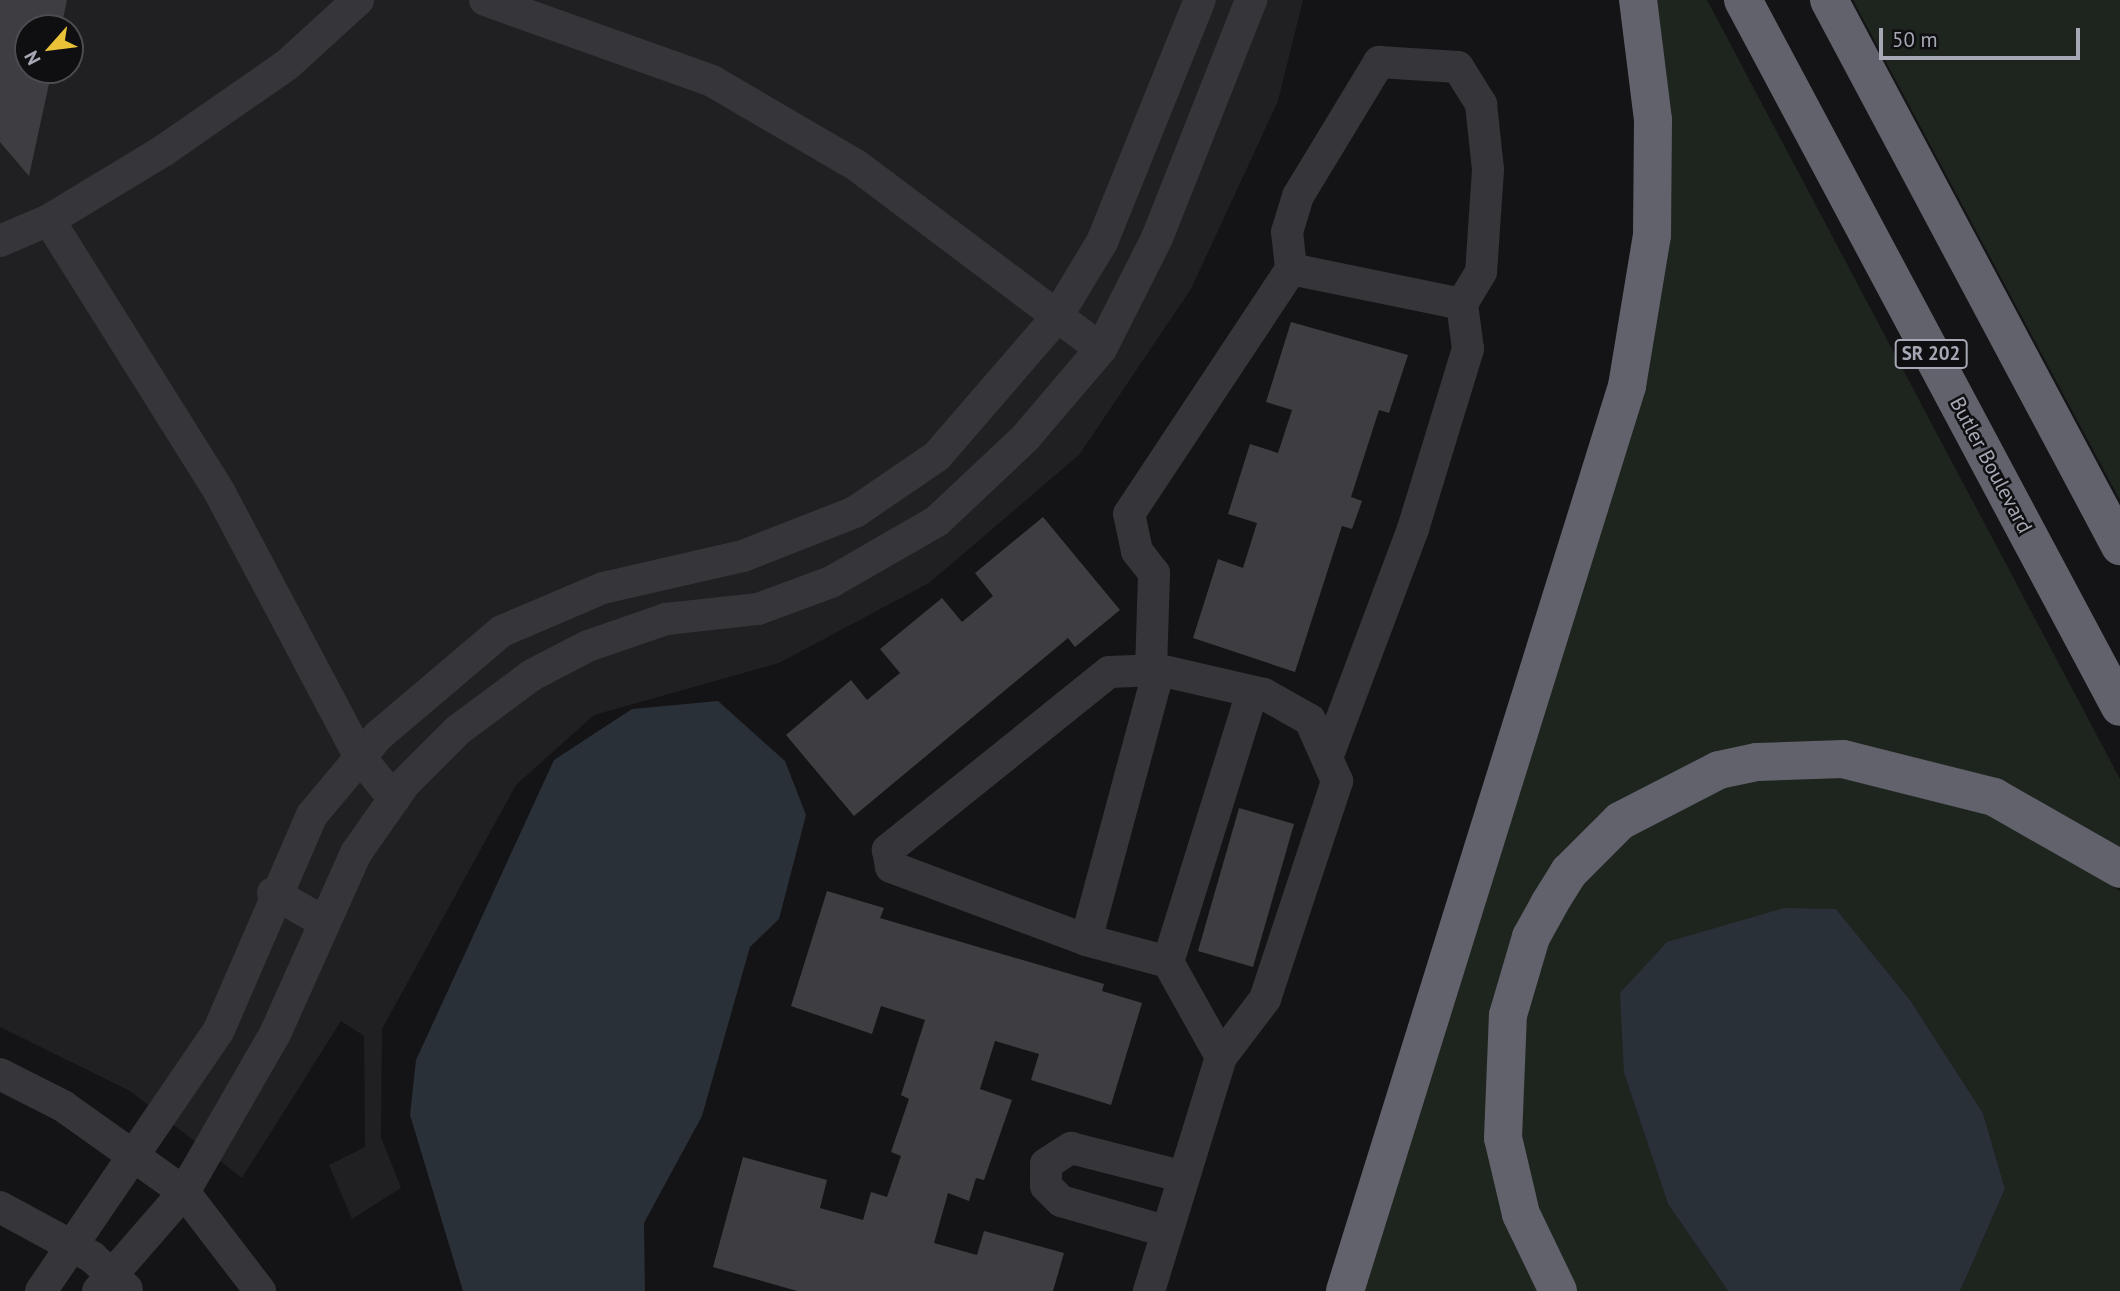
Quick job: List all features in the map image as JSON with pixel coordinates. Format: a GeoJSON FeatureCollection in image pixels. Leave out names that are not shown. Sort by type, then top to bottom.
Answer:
{"type":"FeatureCollection","features":[{"type":"Feature","properties":{"kind":"highway"},"geometry":{"type":"LineString","coordinates":[[1345,1291],[1627,386],[1646,287],[1654,173],[1638,0]]}},
{"type":"Feature","properties":{"kind":"highway","name":"Butler Boulevard"},"geometry":{"type":"LineString","coordinates":[[1743,0],[2120,707]]}},
{"type":"Feature","properties":{"kind":"highway"},"geometry":{"type":"LineString","coordinates":[[1829,0],[2120,546]]}},
{"type":"Feature","properties":{"kind":"highway"},"geometry":{"type":"LineString","coordinates":[[1558,1291],[1521,1214],[1506,1151],[1501,1098],[1508,1015],[1531,937],[1549,904],[1569,872],[1620,821],[1719,770],[1779,760],[1843,759],[1994,797],[2120,869]]}},
{"type":"Feature","properties":{"kind":"street"},"geometry":{"type":"LineString","coordinates":[[0,240],[49,220],[288,64],[358,0]]}},
{"type":"Feature","properties":{"kind":"street"},"geometry":{"type":"LineString","coordinates":[[485,0],[712,81],[856,165],[1056,318],[1101,349]]}},
{"type":"Feature","properties":{"kind":"street"},"geometry":{"type":"LineString","coordinates":[[41,1291],[218,1032],[273,894],[312,815],[360,757],[442,677],[502,631],[603,588],[743,556],[855,512],[937,456],[1056,318],[1102,242],[1200,0]]}},
{"type":"Feature","properties":{"kind":"street"},"geometry":{"type":"LineString","coordinates":[[0,1207],[71,1246],[114,1286],[184,1192],[275,1034],[347,868],[394,799],[458,730],[532,675],[588,646],[666,619],[758,609],[831,582],[937,522],[1026,437],[1101,349],[1157,238],[1251,0]]}},
{"type":"Feature","properties":{"kind":"street"},"geometry":{"type":"LineString","coordinates":[[1086,940],[1155,670],[1154,573],[1137,551],[1129,513],[1292,269],[1287,232],[1298,196],[1379,62],[1458,67],[1481,104],[1488,170],[1481,272],[1462,304],[1468,349],[1413,529],[1328,755]]}},
{"type":"Feature","properties":{"kind":"street"},"geometry":{"type":"LineString","coordinates":[[49,220],[219,493],[360,757],[394,799]]}},
{"type":"Feature","properties":{"kind":"street"},"geometry":{"type":"LineString","coordinates":[[1292,269],[1462,304]]}},
{"type":"Feature","properties":{"kind":"street"},"geometry":{"type":"LineString","coordinates":[[1149,1291],[1181,1176],[1221,1057],[1265,999],[1336,781],[1328,755],[1310,720],[1252,693],[1155,670],[1109,672],[888,850],[891,867],[1086,940],[1168,962],[1221,1057]]}},
{"type":"Feature","properties":{"kind":"street"},"geometry":{"type":"LineString","coordinates":[[1168,962],[1252,693]]}},
{"type":"Feature","properties":{"kind":"street"},"geometry":{"type":"LineString","coordinates":[[273,894],[324,922]]}},
{"type":"Feature","properties":{"kind":"street"},"geometry":{"type":"LineString","coordinates":[[0,1074],[63,1106],[184,1192],[260,1291]]}},
{"type":"Feature","properties":{"kind":"street"},"geometry":{"type":"LineString","coordinates":[[1165,1231],[1061,1201],[1046,1186],[1046,1164],[1071,1148],[1181,1176]]}},
{"type":"Feature","properties":{"kind":"shaded area"},"geometry":{"type":"Polygon","coordinates":[[[0,0],[1303,0],[1278,101],[1191,289],[1079,455],[929,583],[779,663],[594,715],[516,785],[382,1029],[381,1137],[401,1188],[352,1219],[329,1165],[365,1147],[364,1036],[341,1021],[242,1178],[130,1091],[0,1027],[0,0]]]}},
{"type":"Feature","properties":{"kind":"shaded area"},"geometry":{"type":"Polygon","coordinates":[[[1649,0],[1707,0],[2120,779],[2120,850],[1852,754],[1617,813],[1499,1016],[1545,1291],[1361,1291],[1618,453],[1649,0]]]}},
{"type":"Feature","properties":{"kind":"shaded area"},"geometry":{"type":"Polygon","coordinates":[[[1853,0],[2120,0],[2120,500],[2067,401],[1853,0]]]}},
{"type":"Feature","properties":{"kind":"shaded area"},"geometry":{"type":"Polygon","coordinates":[[[718,701],[785,761],[806,815],[779,919],[750,947],[702,1116],[644,1223],[645,1291],[463,1291],[410,1115],[416,1060],[554,760],[632,709],[718,701]]]}},
{"type":"Feature","properties":{"kind":"shaded area"},"geometry":{"type":"Polygon","coordinates":[[[1766,778],[1854,778],[1999,815],[2120,891],[2120,1291],[1960,1291],[2005,1189],[1983,1113],[1910,1000],[1836,909],[1624,1073],[1668,1204],[1728,1291],[1572,1291],[1555,1260],[1518,1137],[1529,986],[1564,907],[1614,847],[1697,794],[1766,778]]]}},
{"type":"Feature","properties":{"kind":"shaded area"},"geometry":{"type":"Polygon","coordinates":[[[1784,908],[1836,909],[1910,1000],[1983,1113],[2005,1189],[1960,1291],[1728,1291],[1668,1204],[1624,1073],[1620,993],[1667,942],[1784,908]]]}},
{"type":"Feature","properties":{"kind":"building"},"geometry":{"type":"Polygon","coordinates":[[[0,0],[67,0],[64,14],[14,14],[14,84],[49,84],[29,176],[0,142],[0,0]]]}},
{"type":"Feature","properties":{"kind":"building"},"geometry":{"type":"Polygon","coordinates":[[[1291,322],[1408,355],[1389,413],[1379,410],[1351,497],[1362,501],[1352,529],[1342,526],[1295,672],[1193,638],[1218,559],[1243,568],[1257,523],[1228,514],[1250,444],[1278,453],[1292,410],[1266,402],[1291,322]]]}},
{"type":"Feature","properties":{"kind":"building"},"geometry":{"type":"Polygon","coordinates":[[[1043,517],[1120,610],[1075,647],[1068,638],[854,816],[786,735],[851,680],[867,700],[900,673],[880,649],[942,598],[962,622],[993,596],[975,573],[1043,517]]]}},
{"type":"Feature","properties":{"kind":"building"},"geometry":{"type":"Polygon","coordinates":[[[1239,808],[1294,824],[1253,967],[1198,951],[1239,808]]]}},
{"type":"Feature","properties":{"kind":"building"},"geometry":{"type":"Polygon","coordinates":[[[827,891],[884,908],[880,918],[1104,984],[1102,991],[1142,1003],[1111,1105],[1031,1080],[1039,1054],[995,1041],[980,1089],[1012,1100],[984,1180],[976,1178],[969,1201],[948,1193],[934,1243],[977,1255],[984,1231],[1064,1253],[1053,1291],[797,1291],[713,1267],[743,1157],[827,1180],[820,1208],[863,1220],[871,1192],[887,1197],[901,1156],[891,1152],[909,1099],[901,1095],[925,1020],[881,1006],[872,1034],[791,1006],[827,891]]]}}]}
